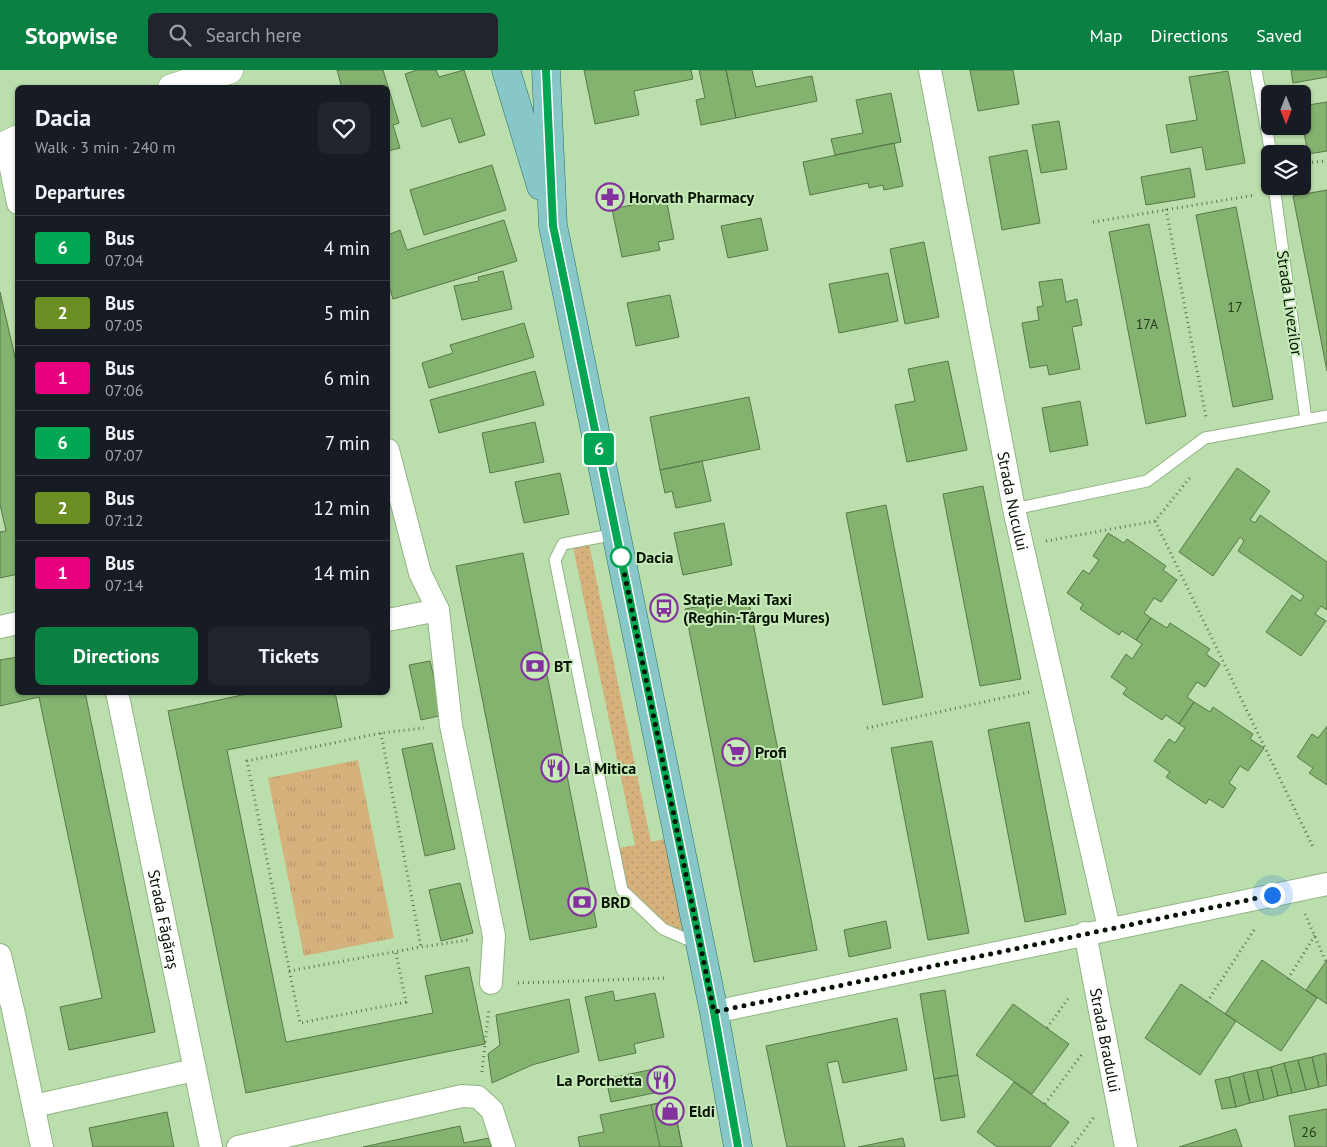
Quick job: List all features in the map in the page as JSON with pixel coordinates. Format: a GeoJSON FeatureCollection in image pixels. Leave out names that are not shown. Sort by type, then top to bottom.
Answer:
{"type":"FeatureCollection","features":[{"type":"Feature","properties":{"kind":"main road"},"geometry":{"type":"LineString","coordinates":[[182,85],[229,70]]}},
{"type":"Feature","properties":{"kind":"main road"},"geometry":{"type":"LineString","coordinates":[[506,70],[553,226],[714,1012],[738,1147]]}},
{"type":"Feature","properties":{"kind":"main road"},"geometry":{"type":"LineString","coordinates":[[546,70],[553,226]]}},
{"type":"Feature","properties":{"kind":"street","name":"Strada Nucului"},"geometry":{"type":"LineString","coordinates":[[930,70],[1014,509],[1109,928]]}},
{"type":"Feature","properties":{"kind":"street"},"geometry":{"type":"LineString","coordinates":[[8,144],[15,185]]}},
{"type":"Feature","properties":{"kind":"street"},"geometry":{"type":"LineString","coordinates":[[390,458],[420,573],[438,610],[451,725],[494,936],[491,984]]}},
{"type":"Feature","properties":{"kind":"street"},"geometry":{"type":"LineString","coordinates":[[390,620],[438,610]]}},
{"type":"Feature","properties":{"kind":"street"},"geometry":{"type":"LineString","coordinates":[[0,627],[15,624]]}},
{"type":"Feature","properties":{"kind":"street","name":"Strada Făgăraș"},"geometry":{"type":"LineString","coordinates":[[118,695],[211,1147]]}},
{"type":"Feature","properties":{"kind":"street"},"geometry":{"type":"LineString","coordinates":[[714,1012],[1327,884]]}},
{"type":"Feature","properties":{"kind":"street","name":"Strada Bradului"},"geometry":{"type":"LineString","coordinates":[[1085,933],[1126,1147]]}},
{"type":"Feature","properties":{"kind":"street"},"geometry":{"type":"LineString","coordinates":[[0,955],[42,1147]]}},
{"type":"Feature","properties":{"kind":"street"},"geometry":{"type":"LineString","coordinates":[[34,1106],[194,1070]]}},
{"type":"Feature","properties":{"kind":"street"},"geometry":{"type":"LineString","coordinates":[[238,1147],[462,1096],[478,1097],[492,1110],[504,1147]]}},
{"type":"Feature","properties":{"kind":"lane"},"geometry":{"type":"LineString","coordinates":[[1256,70],[1269,145]]}},
{"type":"Feature","properties":{"kind":"lane","name":"Strada Livezilor"},"geometry":{"type":"LineString","coordinates":[[1276,195],[1306,420]]}},
{"type":"Feature","properties":{"kind":"lane"},"geometry":{"type":"LineString","coordinates":[[1014,509],[1147,481],[1205,438],[1327,416]]}},
{"type":"Feature","properties":{"kind":"lane"},"geometry":{"type":"LineString","coordinates":[[616,534],[563,544],[555,560],[622,890],[663,929],[700,945]]}},
{"type":"Feature","properties":{"kind":"path"},"geometry":{"type":"LineString","coordinates":[[1311,162],[1327,161]]}},
{"type":"Feature","properties":{"kind":"path"},"geometry":{"type":"LineString","coordinates":[[1092,222],[1261,192]]}},
{"type":"Feature","properties":{"kind":"path"},"geometry":{"type":"LineString","coordinates":[[1166,209],[1210,437]]}},
{"type":"Feature","properties":{"kind":"path"},"geometry":{"type":"LineString","coordinates":[[1039,543],[1155,521],[1196,469]]}},
{"type":"Feature","properties":{"kind":"path"},"geometry":{"type":"LineString","coordinates":[[1155,521],[1314,849]]}},
{"type":"Feature","properties":{"kind":"path"},"geometry":{"type":"LineString","coordinates":[[867,728],[1054,687]]}},
{"type":"Feature","properties":{"kind":"path"},"geometry":{"type":"LineString","coordinates":[[396,953],[406,1002],[300,1023],[247,761],[381,733],[451,725]]}},
{"type":"Feature","properties":{"kind":"path"},"geometry":{"type":"LineString","coordinates":[[381,733],[421,947]]}},
{"type":"Feature","properties":{"kind":"path"},"geometry":{"type":"LineString","coordinates":[[1304,910],[1326,962]]}},
{"type":"Feature","properties":{"kind":"path"},"geometry":{"type":"LineString","coordinates":[[1208,1002],[1260,920]]}},
{"type":"Feature","properties":{"kind":"path"},"geometry":{"type":"LineString","coordinates":[[289,971],[494,936]]}},
{"type":"Feature","properties":{"kind":"path"},"geometry":{"type":"LineString","coordinates":[[1288,979],[1315,936]]}},
{"type":"Feature","properties":{"kind":"path"},"geometry":{"type":"LineString","coordinates":[[478,1097],[491,984],[664,978]]}},
{"type":"Feature","properties":{"kind":"path"},"geometry":{"type":"LineString","coordinates":[[1047,1028],[1074,991]]}},
{"type":"Feature","properties":{"kind":"path"},"geometry":{"type":"LineString","coordinates":[[1045,1104],[1084,1050]]}},
{"type":"Feature","properties":{"kind":"path"},"geometry":{"type":"LineString","coordinates":[[1072,1147],[1098,1112]]}},
{"type":"Feature","properties":{"kind":"green space"},"geometry":{"type":"Polygon","coordinates":[[[588,539],[651,842],[678,836],[701,945],[663,929],[622,890],[614,849],[635,845],[572,542],[588,539]]]}},
{"type":"Feature","properties":{"kind":"green space"},"geometry":{"type":"Polygon","coordinates":[[[358,760],[394,938],[304,956],[268,778],[358,760]]]}},
{"type":"Feature","properties":{"kind":"building"},"geometry":{"type":"Polygon","coordinates":[[[337,70],[383,70],[388,85],[341,85],[337,70]]]}},
{"type":"Feature","properties":{"kind":"building"},"geometry":{"type":"Polygon","coordinates":[[[417,70],[436,70],[439,77],[464,70],[485,135],[459,143],[451,118],[422,127],[405,74],[417,70]]]}},
{"type":"Feature","properties":{"kind":"building"},"geometry":{"type":"Polygon","coordinates":[[[584,70],[691,70],[693,79],[634,91],[639,115],[595,124],[584,70]]]}},
{"type":"Feature","properties":{"kind":"building"},"geometry":{"type":"Polygon","coordinates":[[[699,70],[726,70],[736,118],[701,125],[696,100],[705,98],[699,70]]]}},
{"type":"Feature","properties":{"kind":"building"},"geometry":{"type":"Polygon","coordinates":[[[726,70],[752,70],[756,87],[812,76],[817,101],[736,118],[726,70]]]}},
{"type":"Feature","properties":{"kind":"building"},"geometry":{"type":"Polygon","coordinates":[[[970,70],[1013,70],[1019,104],[978,111],[970,70]]]}},
{"type":"Feature","properties":{"kind":"building"},"geometry":{"type":"Polygon","coordinates":[[[1291,70],[1327,70],[1327,77],[1293,83],[1291,70]]]}},
{"type":"Feature","properties":{"kind":"building"},"geometry":{"type":"Polygon","coordinates":[[[1228,71],[1245,163],[1206,170],[1202,147],[1171,153],[1166,125],[1197,120],[1189,77],[1228,71]]]}},
{"type":"Feature","properties":{"kind":"building"},"geometry":{"type":"Polygon","coordinates":[[[390,93],[399,123],[393,125],[400,148],[390,150],[390,93]]]}},
{"type":"Feature","properties":{"kind":"building"},"geometry":{"type":"Polygon","coordinates":[[[891,93],[901,142],[835,155],[831,139],[863,133],[856,100],[891,93]]]}},
{"type":"Feature","properties":{"kind":"building"},"geometry":{"type":"Polygon","coordinates":[[[1327,102],[1327,151],[1311,154],[1311,145],[1306,145],[1304,135],[1311,135],[1311,105],[1327,102]]]}},
{"type":"Feature","properties":{"kind":"building"},"geometry":{"type":"Polygon","coordinates":[[[1059,121],[1067,169],[1041,173],[1032,125],[1059,121]]]}},
{"type":"Feature","properties":{"kind":"building"},"geometry":{"type":"Polygon","coordinates":[[[894,143],[903,186],[884,190],[883,185],[869,188],[868,183],[810,195],[803,162],[894,143]]]}},
{"type":"Feature","properties":{"kind":"building"},"geometry":{"type":"Polygon","coordinates":[[[1027,150],[1040,223],[1002,230],[989,157],[1027,150]]]}},
{"type":"Feature","properties":{"kind":"building"},"geometry":{"type":"Polygon","coordinates":[[[492,165],[506,210],[424,235],[410,190],[492,165]]]}},
{"type":"Feature","properties":{"kind":"building"},"geometry":{"type":"Polygon","coordinates":[[[1190,168],[1195,197],[1146,205],[1141,177],[1190,168]]]}},
{"type":"Feature","properties":{"kind":"building"},"geometry":{"type":"Polygon","coordinates":[[[1327,190],[1327,371],[1293,196],[1311,195],[1311,193],[1327,190]]]}},
{"type":"Feature","properties":{"kind":"building"},"geometry":{"type":"Polygon","coordinates":[[[666,198],[674,239],[658,242],[660,250],[622,257],[612,209],[666,198]]]}},
{"type":"Feature","properties":{"kind":"building"},"geometry":{"type":"Polygon","coordinates":[[[1236,207],[1273,399],[1233,407],[1196,215],[1236,207]]]}},
{"type":"Feature","properties":{"kind":"building"},"geometry":{"type":"Polygon","coordinates":[[[761,218],[768,250],[728,258],[721,226],[761,218]]]}},
{"type":"Feature","properties":{"kind":"building"},"geometry":{"type":"Polygon","coordinates":[[[504,220],[517,261],[393,299],[390,289],[390,234],[400,230],[407,250],[504,220]]]}},
{"type":"Feature","properties":{"kind":"building"},"geometry":{"type":"Polygon","coordinates":[[[1149,224],[1186,416],[1146,424],[1109,232],[1149,224]]]}},
{"type":"Feature","properties":{"kind":"building"},"geometry":{"type":"Polygon","coordinates":[[[924,242],[939,317],[905,324],[890,249],[924,242]]]}},
{"type":"Feature","properties":{"kind":"building"},"geometry":{"type":"Polygon","coordinates":[[[503,271],[512,309],[462,320],[454,286],[479,281],[478,277],[503,271]]]}},
{"type":"Feature","properties":{"kind":"building"},"geometry":{"type":"Polygon","coordinates":[[[888,273],[898,321],[839,333],[829,284],[888,273]]]}},
{"type":"Feature","properties":{"kind":"building"},"geometry":{"type":"Polygon","coordinates":[[[1062,279],[1066,302],[1077,299],[1082,325],[1072,327],[1080,369],[1049,375],[1047,365],[1030,368],[1022,323],[1039,320],[1037,307],[1043,306],[1039,282],[1062,279]]]}},
{"type":"Feature","properties":{"kind":"building"},"geometry":{"type":"Polygon","coordinates":[[[0,292],[15,357],[15,575],[0,578],[0,532],[6,531],[0,504],[0,292]]]}},
{"type":"Feature","properties":{"kind":"building"},"geometry":{"type":"Polygon","coordinates":[[[670,295],[679,337],[636,346],[627,303],[670,295]]]}},
{"type":"Feature","properties":{"kind":"building"},"geometry":{"type":"Polygon","coordinates":[[[524,323],[534,357],[429,388],[422,363],[453,353],[450,345],[524,323]]]}},
{"type":"Feature","properties":{"kind":"building"},"geometry":{"type":"Polygon","coordinates":[[[948,361],[967,450],[907,462],[895,405],[915,401],[908,369],[948,361]]]}},
{"type":"Feature","properties":{"kind":"building"},"geometry":{"type":"Polygon","coordinates":[[[535,371],[544,405],[439,433],[430,400],[535,371]]]}},
{"type":"Feature","properties":{"kind":"building"},"geometry":{"type":"Polygon","coordinates":[[[749,397],[760,449],[660,470],[650,417],[749,397]]]}},
{"type":"Feature","properties":{"kind":"building"},"geometry":{"type":"Polygon","coordinates":[[[1080,401],[1088,445],[1050,452],[1042,408],[1080,401]]]}},
{"type":"Feature","properties":{"kind":"building"},"geometry":{"type":"Polygon","coordinates":[[[535,422],[544,462],[490,473],[482,433],[535,422]]]}},
{"type":"Feature","properties":{"kind":"building"},"geometry":{"type":"Polygon","coordinates":[[[702,461],[711,501],[676,508],[672,491],[665,493],[660,470],[702,461]]]}},
{"type":"Feature","properties":{"kind":"building"},"geometry":{"type":"Polygon","coordinates":[[[1237,468],[1270,491],[1250,520],[1255,523],[1260,515],[1327,562],[1327,610],[1321,606],[1315,614],[1326,621],[1301,656],[1266,632],[1292,595],[1300,601],[1304,596],[1238,551],[1244,541],[1240,537],[1213,576],[1179,552],[1237,468]]]}},
{"type":"Feature","properties":{"kind":"building"},"geometry":{"type":"Polygon","coordinates":[[[560,473],[569,514],[524,523],[515,482],[560,473]]]}},
{"type":"Feature","properties":{"kind":"building"},"geometry":{"type":"Polygon","coordinates":[[[983,486],[1021,679],[980,686],[943,494],[983,486]]]}},
{"type":"Feature","properties":{"kind":"building"},"geometry":{"type":"Polygon","coordinates":[[[886,505],[923,697],[883,705],[846,513],[886,505]]]}},
{"type":"Feature","properties":{"kind":"building"},"geometry":{"type":"Polygon","coordinates":[[[724,523],[732,565],[683,575],[674,533],[724,523]]]}},
{"type":"Feature","properties":{"kind":"building"},"geometry":{"type":"Polygon","coordinates":[[[1108,533],[1124,543],[1127,539],[1166,566],[1163,570],[1177,580],[1161,602],[1154,598],[1144,613],[1151,618],[1136,640],[1122,631],[1119,635],[1080,609],[1083,604],[1067,593],[1083,570],[1089,574],[1099,560],[1093,556],[1108,533]]]}},
{"type":"Feature","properties":{"kind":"building"},"geometry":{"type":"Polygon","coordinates":[[[523,553],[597,927],[530,940],[456,566],[523,553]]]}},
{"type":"Feature","properties":{"kind":"building"},"geometry":{"type":"Polygon","coordinates":[[[748,597],[817,950],[754,962],[685,609],[748,597]]]}},
{"type":"Feature","properties":{"kind":"building"},"geometry":{"type":"Polygon","coordinates":[[[1151,618],[1167,628],[1170,623],[1210,649],[1206,654],[1220,664],[1205,687],[1197,682],[1187,697],[1194,702],[1179,724],[1166,715],[1162,720],[1123,694],[1127,688],[1111,677],[1126,654],[1132,659],[1142,644],[1136,640],[1151,618]]]}},
{"type":"Feature","properties":{"kind":"building"},"geometry":{"type":"Polygon","coordinates":[[[15,658],[15,695],[86,695],[155,1032],[69,1050],[60,1007],[102,998],[39,697],[0,706],[0,660],[15,658]]]}},
{"type":"Feature","properties":{"kind":"building"},"geometry":{"type":"Polygon","coordinates":[[[430,661],[443,715],[421,720],[409,665],[430,661]]]}},
{"type":"Feature","properties":{"kind":"building"},"geometry":{"type":"Polygon","coordinates":[[[242,695],[336,695],[342,727],[227,750],[286,1042],[433,1013],[425,976],[469,967],[485,1044],[246,1093],[168,711],[242,695]]]}},
{"type":"Feature","properties":{"kind":"building"},"geometry":{"type":"Polygon","coordinates":[[[1194,702],[1210,712],[1213,707],[1253,734],[1250,739],[1264,748],[1248,771],[1240,766],[1229,783],[1236,788],[1223,808],[1209,799],[1206,804],[1166,777],[1170,772],[1154,761],[1169,739],[1175,743],[1185,728],[1179,724],[1194,702]]]}},
{"type":"Feature","properties":{"kind":"building"},"geometry":{"type":"Polygon","coordinates":[[[1029,722],[1066,914],[1025,922],[988,730],[1029,722]]]}},
{"type":"Feature","properties":{"kind":"building"},"geometry":{"type":"Polygon","coordinates":[[[1327,726],[1327,785],[1309,773],[1313,768],[1297,757],[1312,734],[1318,738],[1327,726]]]}},
{"type":"Feature","properties":{"kind":"building"},"geometry":{"type":"Polygon","coordinates":[[[932,741],[969,933],[928,940],[891,748],[932,741]]]}},
{"type":"Feature","properties":{"kind":"building"},"geometry":{"type":"Polygon","coordinates":[[[432,743],[455,849],[425,856],[402,749],[432,743]]]}},
{"type":"Feature","properties":{"kind":"building"},"geometry":{"type":"Polygon","coordinates":[[[460,883],[473,933],[441,941],[429,890],[460,883]]]}},
{"type":"Feature","properties":{"kind":"building"},"geometry":{"type":"Polygon","coordinates":[[[886,921],[891,948],[849,957],[844,930],[886,921]]]}},
{"type":"Feature","properties":{"kind":"building"},"geometry":{"type":"Polygon","coordinates":[[[1262,960],[1317,998],[1281,1051],[1225,1014],[1262,960]]]}},
{"type":"Feature","properties":{"kind":"building"},"geometry":{"type":"Polygon","coordinates":[[[1327,960],[1327,1004],[1306,990],[1327,960]]]}},
{"type":"Feature","properties":{"kind":"building"},"geometry":{"type":"Polygon","coordinates":[[[1181,984],[1236,1021],[1200,1075],[1145,1038],[1181,984]]]}},
{"type":"Feature","properties":{"kind":"building"},"geometry":{"type":"Polygon","coordinates":[[[945,990],[958,1075],[934,1079],[920,994],[945,990]]]}},
{"type":"Feature","properties":{"kind":"building"},"geometry":{"type":"Polygon","coordinates":[[[613,991],[615,1001],[655,993],[664,1037],[634,1044],[636,1053],[599,1061],[585,997],[613,991]]]}},
{"type":"Feature","properties":{"kind":"building"},"geometry":{"type":"Polygon","coordinates":[[[569,999],[579,1052],[532,1065],[492,1083],[488,1054],[500,1045],[496,1015],[569,999]]]}},
{"type":"Feature","properties":{"kind":"building"},"geometry":{"type":"Polygon","coordinates":[[[1013,1004],[1069,1044],[1032,1094],[976,1055],[1013,1004]]]}},
{"type":"Feature","properties":{"kind":"building"},"geometry":{"type":"Polygon","coordinates":[[[897,1018],[907,1070],[843,1083],[838,1061],[827,1063],[845,1147],[787,1147],[766,1046],[897,1018]]]}},
{"type":"Feature","properties":{"kind":"building"},"geometry":{"type":"Polygon","coordinates":[[[1326,1053],[1327,1085],[1319,1087],[1312,1057],[1326,1053]]]}},
{"type":"Feature","properties":{"kind":"building"},"geometry":{"type":"Polygon","coordinates":[[[1312,1057],[1319,1087],[1306,1090],[1298,1060],[1312,1057]]]}},
{"type":"Feature","properties":{"kind":"building"},"geometry":{"type":"Polygon","coordinates":[[[1298,1060],[1306,1090],[1292,1093],[1284,1063],[1298,1060]]]}},
{"type":"Feature","properties":{"kind":"building"},"geometry":{"type":"Polygon","coordinates":[[[1284,1063],[1292,1093],[1278,1096],[1271,1067],[1284,1063]]]}},
{"type":"Feature","properties":{"kind":"building"},"geometry":{"type":"Polygon","coordinates":[[[668,1066],[673,1089],[611,1102],[606,1079],[668,1066]]]}},
{"type":"Feature","properties":{"kind":"building"},"geometry":{"type":"Polygon","coordinates":[[[1271,1067],[1278,1096],[1264,1100],[1257,1070],[1271,1067]]]}},
{"type":"Feature","properties":{"kind":"building"},"geometry":{"type":"Polygon","coordinates":[[[1257,1070],[1264,1100],[1250,1103],[1243,1073],[1257,1070]]]}},
{"type":"Feature","properties":{"kind":"building"},"geometry":{"type":"Polygon","coordinates":[[[1243,1073],[1250,1103],[1236,1107],[1229,1077],[1243,1073]]]}},
{"type":"Feature","properties":{"kind":"building"},"geometry":{"type":"Polygon","coordinates":[[[958,1075],[965,1117],[941,1121],[934,1079],[958,1075]]]}},
{"type":"Feature","properties":{"kind":"building"},"geometry":{"type":"Polygon","coordinates":[[[1229,1077],[1236,1107],[1222,1109],[1215,1080],[1229,1077]]]}},
{"type":"Feature","properties":{"kind":"building"},"geometry":{"type":"Polygon","coordinates":[[[1014,1082],[1069,1122],[1050,1147],[997,1147],[977,1132],[1014,1082]]]}},
{"type":"Feature","properties":{"kind":"building"},"geometry":{"type":"Polygon","coordinates":[[[673,1100],[682,1147],[660,1147],[651,1105],[673,1100]]]}},
{"type":"Feature","properties":{"kind":"building"},"geometry":{"type":"Polygon","coordinates":[[[673,1100],[682,1147],[580,1147],[578,1137],[604,1132],[600,1115],[673,1100]]]}},
{"type":"Feature","properties":{"kind":"building"},"geometry":{"type":"Polygon","coordinates":[[[1327,1109],[1327,1147],[1295,1147],[1289,1116],[1327,1109]]]}},
{"type":"Feature","properties":{"kind":"building"},"geometry":{"type":"Polygon","coordinates":[[[167,1112],[174,1147],[93,1147],[89,1128],[167,1112]]]}},
{"type":"Feature","properties":{"kind":"building"},"geometry":{"type":"Polygon","coordinates":[[[460,1126],[464,1143],[489,1138],[491,1147],[363,1147],[460,1126]]]}},
{"type":"Feature","properties":{"kind":"building"},"geometry":{"type":"Polygon","coordinates":[[[1236,1129],[1242,1147],[1179,1147],[1236,1129]]]}},
{"type":"Feature","properties":{"kind":"building"},"geometry":{"type":"Polygon","coordinates":[[[903,1138],[905,1147],[858,1147],[903,1138]]]}},
{"type":"Feature","properties":{"kind":"bus line","name":"6"},"geometry":{"type":"LineString","coordinates":[[546,70],[553,226],[714,1012],[738,1147]]}},
{"type":"Feature","properties":{"kind":"place","name":"Horvath Pharmacy"},"geometry":{"type":"Point","coordinates":[610,197]}},
{"type":"Feature","properties":{"kind":"place","name":"Dacia"},"geometry":{"type":"Point","coordinates":[621,557]}},
{"type":"Feature","properties":{"kind":"place","name":"Stație Maxi Taxi (Reghin-Târgu Mures)"},"geometry":{"type":"Point","coordinates":[664,608]}},
{"type":"Feature","properties":{"kind":"place","name":"BT"},"geometry":{"type":"Point","coordinates":[535,666]}},
{"type":"Feature","properties":{"kind":"place","name":"Profi"},"geometry":{"type":"Point","coordinates":[736,752]}},
{"type":"Feature","properties":{"kind":"place","name":"La Mitica"},"geometry":{"type":"Point","coordinates":[555,768]}},
{"type":"Feature","properties":{"kind":"place","name":"BRD"},"geometry":{"type":"Point","coordinates":[582,902]}},
{"type":"Feature","properties":{"kind":"place","name":"La Porchetta"},"geometry":{"type":"Point","coordinates":[661,1080]}},
{"type":"Feature","properties":{"kind":"place","name":"Eldi"},"geometry":{"type":"Point","coordinates":[670,1111]}},
{"type":"Feature","properties":{"kind":"route"},"geometry":{"type":"LineString","coordinates":[[621,557],[714,1012],[1272,895]]}}]}
